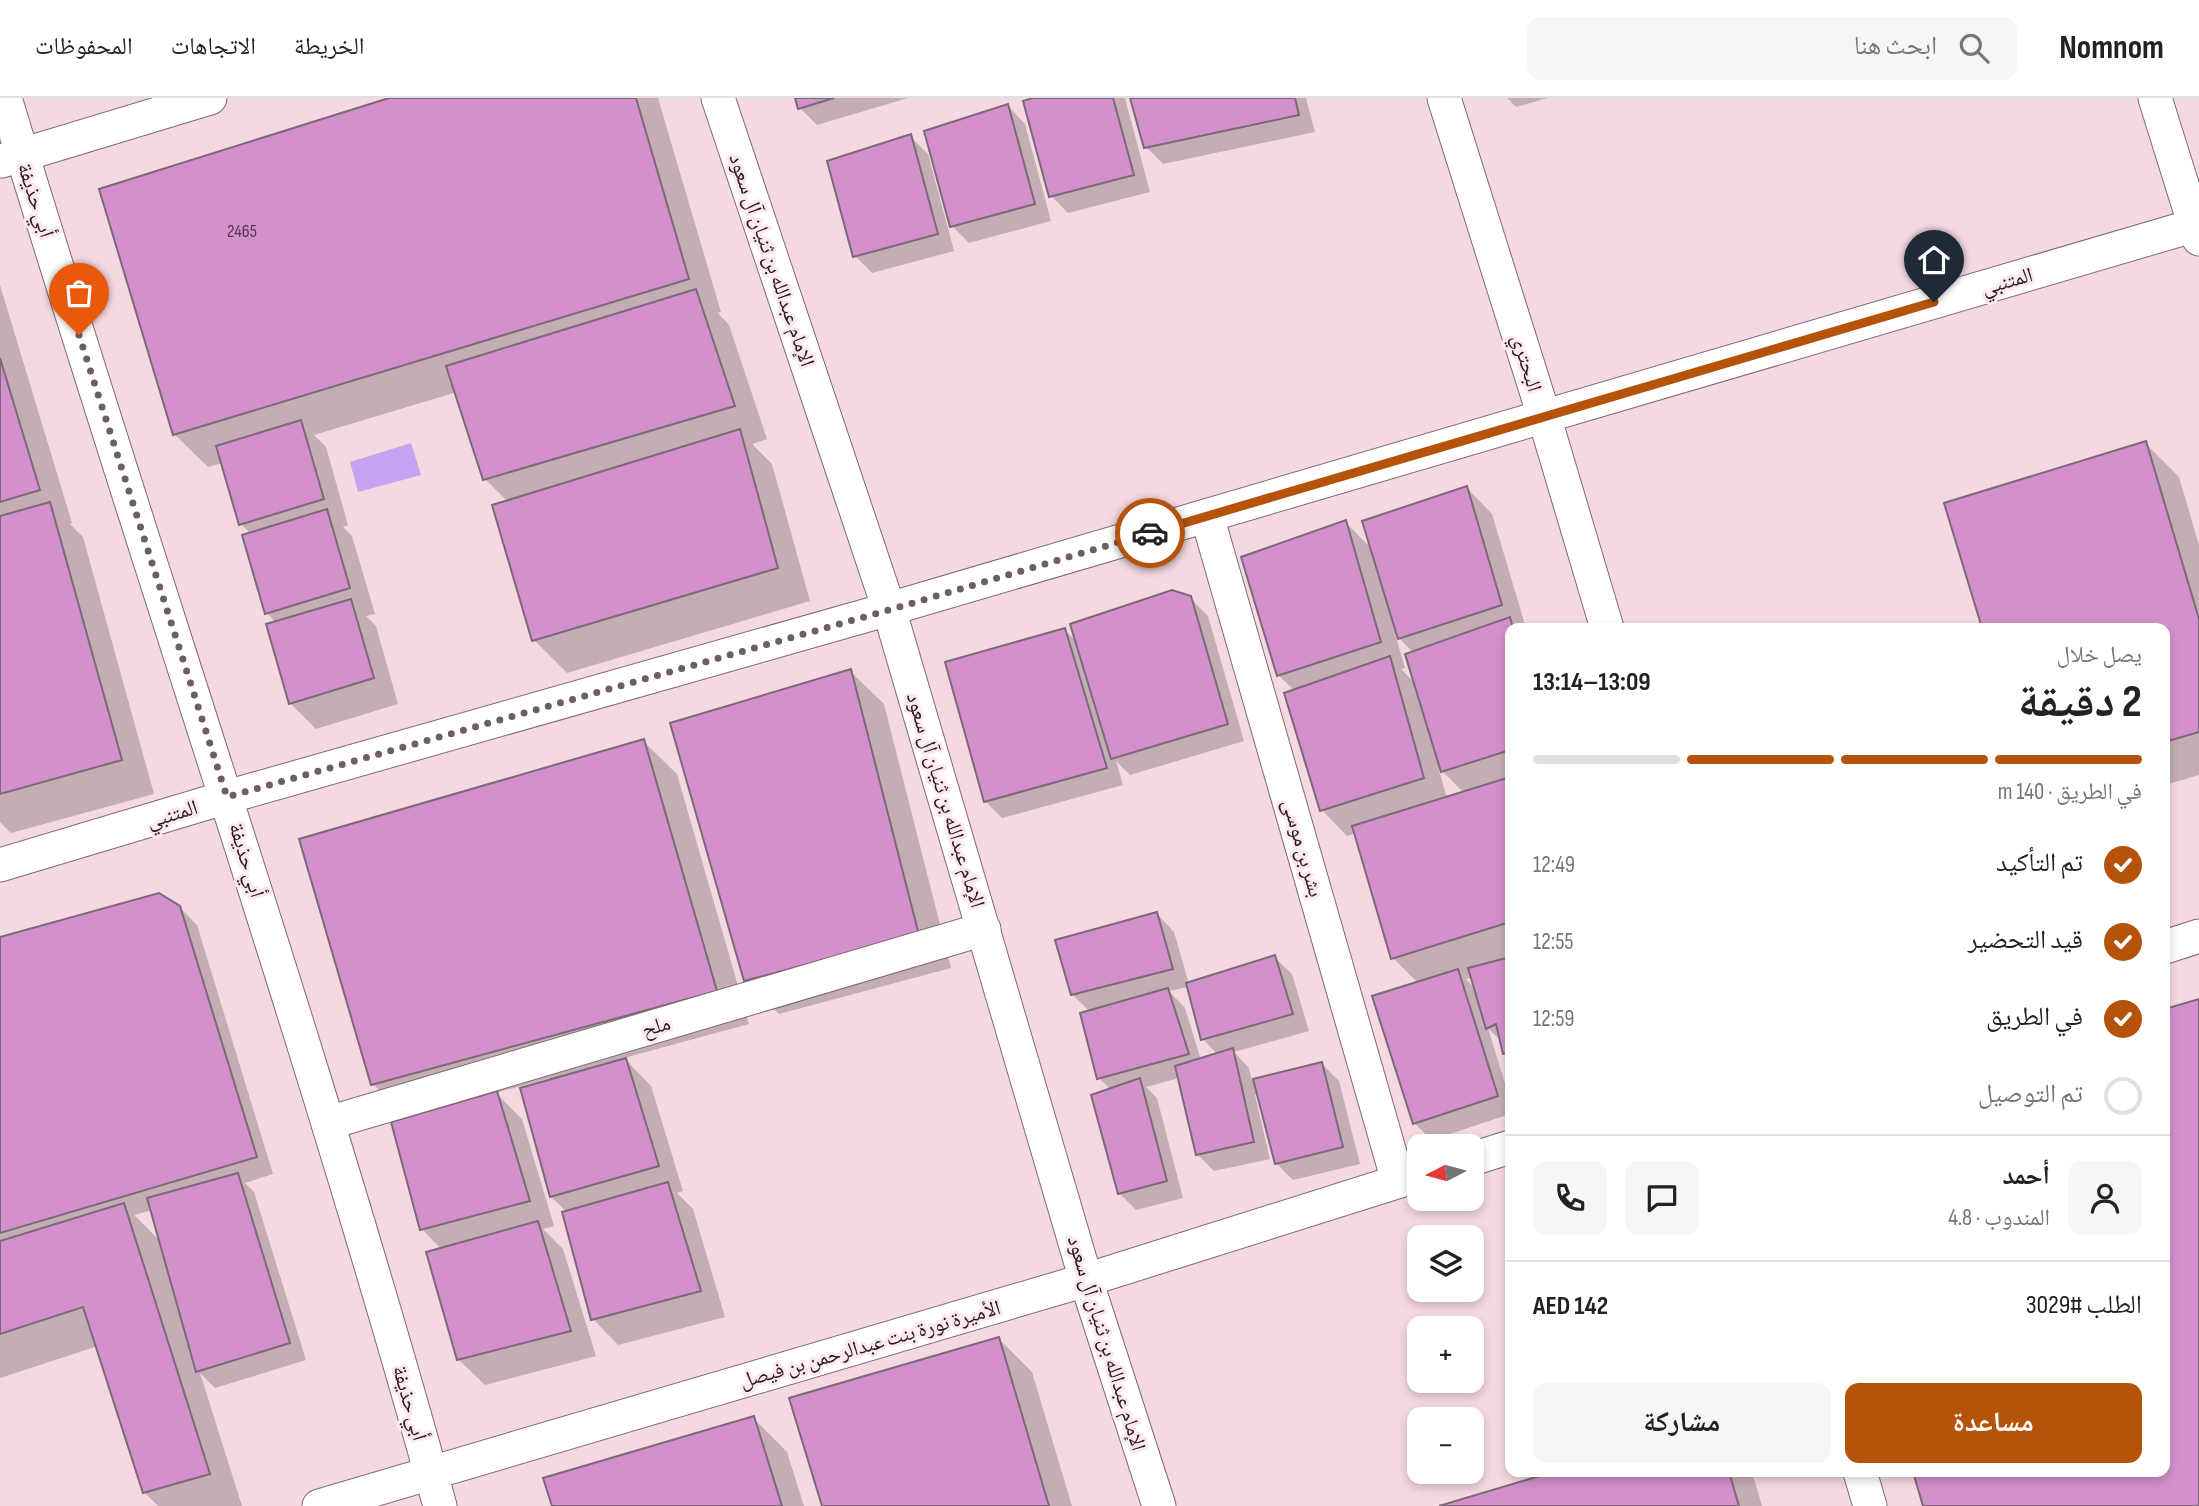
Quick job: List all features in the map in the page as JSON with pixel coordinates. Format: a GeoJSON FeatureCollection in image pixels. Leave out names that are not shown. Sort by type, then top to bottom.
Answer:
{"type":"FeatureCollection","features":[{"type":"Feature","properties":{"kind":"street","name":"أبي حذيفة"},"geometry":{"type":"LineString","coordinates":[[5,98],[11,158],[227,797],[328,1123],[440,1506]]}},
{"type":"Feature","properties":{"kind":"street"},"geometry":{"type":"LineString","coordinates":[[11,158],[153,107],[210,98]]}},
{"type":"Feature","properties":{"kind":"street","name":"الإمام عبدالله بن ثنيان آل سعود"},"geometry":{"type":"LineString","coordinates":[[718,98],[889,610],[1086,1280],[1159,1506]]}},
{"type":"Feature","properties":{"kind":"street","name":"البحتري"},"geometry":{"type":"LineString","coordinates":[[1444,98],[1606,623]]}},
{"type":"Feature","properties":{"kind":"street"},"geometry":{"type":"LineString","coordinates":[[2155,98],[2198,230]]}},
{"type":"Feature","properties":{"kind":"street","name":"المتنبي"},"geometry":{"type":"LineString","coordinates":[[0,865],[227,797],[889,610],[1544,416],[2198,230]]}},
{"type":"Feature","properties":{"kind":"street","name":"بشر بن موسى"},"geometry":{"type":"LineString","coordinates":[[1207,516],[1407,1171]]}},
{"type":"Feature","properties":{"kind":"street","name":"ملح"},"geometry":{"type":"LineString","coordinates":[[328,1123],[984,929]]}},
{"type":"Feature","properties":{"kind":"street"},"geometry":{"type":"LineString","coordinates":[[2170,945],[2199,936]]}},
{"type":"Feature","properties":{"kind":"street"},"geometry":{"type":"LineString","coordinates":[[1484,1155],[1505,1149]]}},
{"type":"Feature","properties":{"kind":"street","name":"الأميرة نورة بنت عبدالرحمن بن فيصل"},"geometry":{"type":"LineString","coordinates":[[319,1506],[1086,1280],[1407,1179]]}},
{"type":"Feature","properties":{"kind":"street"},"geometry":{"type":"LineString","coordinates":[[1861,1477],[1870,1506]]}},
{"type":"Feature","properties":{"kind":"shaded area"},"geometry":{"type":"Polygon","coordinates":[[[411,443],[421,475],[358,492],[350,462],[411,443]]]}},
{"type":"Feature","properties":{"kind":"building"},"geometry":{"type":"Polygon","coordinates":[[[389,98],[636,98],[689,279],[173,435],[99,189],[389,98]]]}},
{"type":"Feature","properties":{"kind":"building"},"geometry":{"type":"Polygon","coordinates":[[[795,98],[834,98],[798,109],[795,98]]]}},
{"type":"Feature","properties":{"kind":"building"},"geometry":{"type":"Polygon","coordinates":[[[1033,98],[1113,98],[1134,175],[1049,197],[1023,101],[1033,98]]]}},
{"type":"Feature","properties":{"kind":"building"},"geometry":{"type":"Polygon","coordinates":[[[1130,98],[1295,98],[1299,115],[1144,148],[1130,98]]]}},
{"type":"Feature","properties":{"kind":"building"},"geometry":{"type":"Polygon","coordinates":[[[1008,104],[1035,204],[950,227],[924,131],[1008,104]]]}},
{"type":"Feature","properties":{"kind":"building"},"geometry":{"type":"Polygon","coordinates":[[[911,134],[938,234],[853,257],[827,161],[911,134]]]}},
{"type":"Feature","properties":{"kind":"building"},"geometry":{"type":"Polygon","coordinates":[[[696,289],[735,406],[483,480],[446,366],[696,289]]]}},
{"type":"Feature","properties":{"kind":"building"},"geometry":{"type":"Polygon","coordinates":[[[0,358],[40,490],[0,502],[0,358]]]}},
{"type":"Feature","properties":{"kind":"building"},"geometry":{"type":"Polygon","coordinates":[[[301,420],[324,499],[239,525],[216,446],[301,420]]]}},
{"type":"Feature","properties":{"kind":"building"},"geometry":{"type":"Polygon","coordinates":[[[740,429],[778,568],[532,641],[492,505],[740,429]]]}},
{"type":"Feature","properties":{"kind":"building"},"geometry":{"type":"Polygon","coordinates":[[[2146,441],[2199,619],[2199,732],[2170,741],[2170,623],[1980,623],[1944,503],[2146,441]]]}},
{"type":"Feature","properties":{"kind":"building"},"geometry":{"type":"Polygon","coordinates":[[[1467,486],[1502,605],[1398,639],[1362,521],[1467,486]]]}},
{"type":"Feature","properties":{"kind":"building"},"geometry":{"type":"Polygon","coordinates":[[[50,502],[122,760],[0,794],[0,516],[50,502]]]}},
{"type":"Feature","properties":{"kind":"building"},"geometry":{"type":"Polygon","coordinates":[[[327,509],[350,588],[265,614],[242,535],[327,509]]]}},
{"type":"Feature","properties":{"kind":"building"},"geometry":{"type":"Polygon","coordinates":[[[1346,520],[1381,642],[1277,676],[1241,557],[1346,520]]]}},
{"type":"Feature","properties":{"kind":"building"},"geometry":{"type":"Polygon","coordinates":[[[1172,590],[1191,596],[1228,724],[1111,759],[1070,624],[1172,590]]]}},
{"type":"Feature","properties":{"kind":"building"},"geometry":{"type":"Polygon","coordinates":[[[351,599],[374,678],[289,704],[266,624],[351,599]]]}},
{"type":"Feature","properties":{"kind":"building"},"geometry":{"type":"Polygon","coordinates":[[[1510,617],[1512,623],[1505,623],[1505,752],[1441,772],[1405,654],[1510,617]]]}},
{"type":"Feature","properties":{"kind":"building"},"geometry":{"type":"Polygon","coordinates":[[[1065,628],[1107,768],[984,802],[945,662],[1065,628]]]}},
{"type":"Feature","properties":{"kind":"building"},"geometry":{"type":"Polygon","coordinates":[[[1390,656],[1424,778],[1320,811],[1284,693],[1390,656]]]}},
{"type":"Feature","properties":{"kind":"building"},"geometry":{"type":"Polygon","coordinates":[[[851,669],[919,935],[744,981],[670,723],[851,669]]]}},
{"type":"Feature","properties":{"kind":"building"},"geometry":{"type":"Polygon","coordinates":[[[644,739],[717,991],[371,1085],[299,839],[644,739]]]}},
{"type":"Feature","properties":{"kind":"building"},"geometry":{"type":"Polygon","coordinates":[[[1505,779],[1505,924],[1391,959],[1352,826],[1505,779]]]}},
{"type":"Feature","properties":{"kind":"building"},"geometry":{"type":"Polygon","coordinates":[[[159,893],[180,906],[257,1157],[0,1233],[0,937],[159,893]]]}},
{"type":"Feature","properties":{"kind":"building"},"geometry":{"type":"Polygon","coordinates":[[[1157,912],[1173,969],[1071,995],[1055,940],[1157,912]]]}},
{"type":"Feature","properties":{"kind":"building"},"geometry":{"type":"Polygon","coordinates":[[[1275,955],[1293,1014],[1201,1040],[1186,983],[1275,955]]]}},
{"type":"Feature","properties":{"kind":"building"},"geometry":{"type":"Polygon","coordinates":[[[1505,958],[1505,1054],[1496,1024],[1486,1029],[1468,968],[1505,958]]]}},
{"type":"Feature","properties":{"kind":"building"},"geometry":{"type":"Polygon","coordinates":[[[1458,969],[1498,1096],[1413,1124],[1372,996],[1458,969]]]}},
{"type":"Feature","properties":{"kind":"building"},"geometry":{"type":"Polygon","coordinates":[[[1168,988],[1189,1054],[1097,1079],[1080,1013],[1168,988]]]}},
{"type":"Feature","properties":{"kind":"building"},"geometry":{"type":"Polygon","coordinates":[[[2199,999],[2199,1506],[1923,1506],[1914,1477],[2170,1477],[2170,1008],[2199,999]]]}},
{"type":"Feature","properties":{"kind":"building"},"geometry":{"type":"Polygon","coordinates":[[[1233,1048],[1254,1142],[1196,1155],[1175,1066],[1233,1048]]]}},
{"type":"Feature","properties":{"kind":"building"},"geometry":{"type":"Polygon","coordinates":[[[626,1058],[659,1166],[550,1197],[520,1088],[626,1058]]]}},
{"type":"Feature","properties":{"kind":"building"},"geometry":{"type":"Polygon","coordinates":[[[1322,1062],[1343,1147],[1275,1164],[1253,1079],[1322,1062]]]}},
{"type":"Feature","properties":{"kind":"building"},"geometry":{"type":"Polygon","coordinates":[[[1140,1078],[1167,1181],[1118,1194],[1091,1095],[1140,1078]]]}},
{"type":"Feature","properties":{"kind":"building"},"geometry":{"type":"Polygon","coordinates":[[[497,1091],[530,1201],[420,1230],[391,1122],[497,1091]]]}},
{"type":"Feature","properties":{"kind":"building"},"geometry":{"type":"Polygon","coordinates":[[[238,1173],[290,1343],[196,1372],[147,1198],[238,1173]]]}},
{"type":"Feature","properties":{"kind":"building"},"geometry":{"type":"Polygon","coordinates":[[[668,1182],[701,1291],[591,1320],[562,1212],[668,1182]]]}},
{"type":"Feature","properties":{"kind":"building"},"geometry":{"type":"Polygon","coordinates":[[[124,1203],[210,1474],[143,1493],[83,1307],[0,1334],[0,1241],[124,1203]]]}},
{"type":"Feature","properties":{"kind":"building"},"geometry":{"type":"Polygon","coordinates":[[[538,1221],[571,1331],[457,1360],[426,1252],[538,1221]]]}},
{"type":"Feature","properties":{"kind":"building"},"geometry":{"type":"Polygon","coordinates":[[[999,1337],[1049,1506],[822,1506],[789,1398],[999,1337]]]}},
{"type":"Feature","properties":{"kind":"building"},"geometry":{"type":"Polygon","coordinates":[[[754,1416],[782,1506],[552,1506],[543,1478],[754,1416]]]}},
{"type":"Feature","properties":{"kind":"building"},"geometry":{"type":"Polygon","coordinates":[[[1536,1477],[1730,1477],[1739,1506],[1439,1506],[1536,1477]]]}},
{"type":"Feature","properties":{"kind":"way so far"},"geometry":{"type":"LineString","coordinates":[[79,335],[227,797],[889,610],[1150,533]]}},
{"type":"Feature","properties":{"kind":"route"},"geometry":{"type":"LineString","coordinates":[[1150,533],[1934,302]]}}]}
